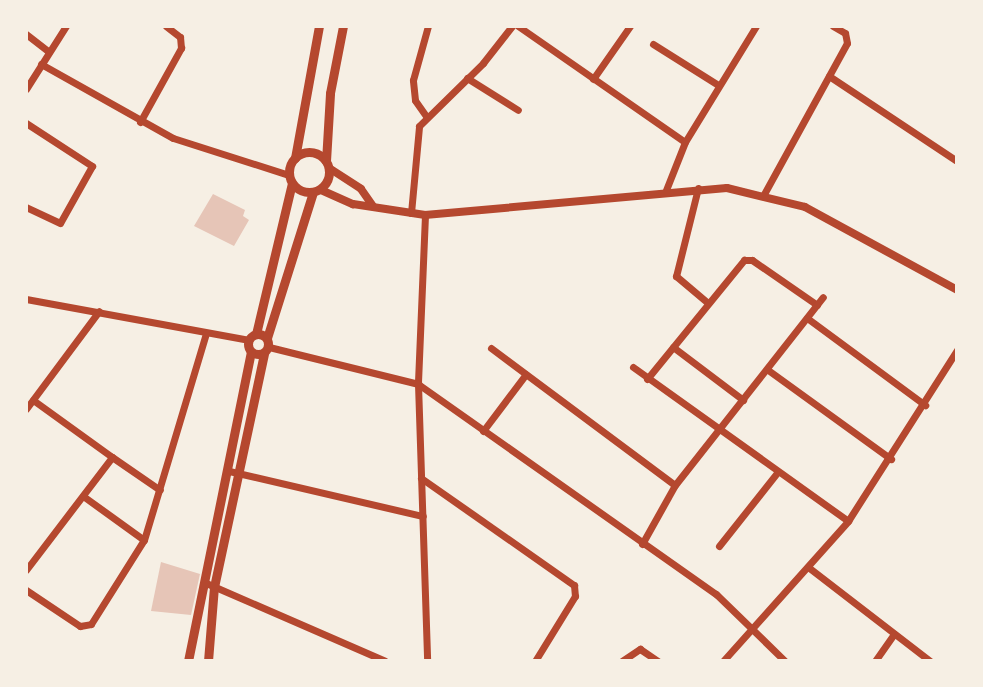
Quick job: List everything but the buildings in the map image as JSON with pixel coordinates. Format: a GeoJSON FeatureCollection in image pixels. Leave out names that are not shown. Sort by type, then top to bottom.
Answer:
{"type":"FeatureCollection","features":[{"type":"Feature","properties":{"kind":"main road"},"geometry":{"type":"LineString","coordinates":[[188,661],[210,585],[233,472],[252,337],[291,179],[319,26]]}},
{"type":"Feature","properties":{"kind":"main road"},"geometry":{"type":"LineString","coordinates":[[233,472],[266,346],[328,164],[330,93],[343,26]]}},
{"type":"Feature","properties":{"kind":"main road"},"geometry":{"type":"LineString","coordinates":[[295,158],[315,153],[328,164]]}},
{"type":"Feature","properties":{"kind":"main road"},"geometry":{"type":"LineString","coordinates":[[291,179],[317,191]]}},
{"type":"Feature","properties":{"kind":"main road"},"geometry":{"type":"LineString","coordinates":[[252,337],[266,346]]}},
{"type":"Feature","properties":{"kind":"main road"},"geometry":{"type":"LineString","coordinates":[[251,352],[266,346]]}},
{"type":"Feature","properties":{"kind":"main road"},"geometry":{"type":"LineString","coordinates":[[208,661],[210,585]]}},
{"type":"Feature","properties":{"kind":"street"},"geometry":{"type":"LineString","coordinates":[[26,89],[66,26]]}},
{"type":"Feature","properties":{"kind":"street"},"geometry":{"type":"LineString","coordinates":[[140,122],[181,48],[180,37],[166,26]]}},
{"type":"Feature","properties":{"kind":"street"},"geometry":{"type":"LineString","coordinates":[[426,116],[415,100],[413,80],[428,26]]}},
{"type":"Feature","properties":{"kind":"street"},"geometry":{"type":"LineString","coordinates":[[411,213],[413,150],[426,116],[467,78],[515,26],[685,142]]}},
{"type":"Feature","properties":{"kind":"street"},"geometry":{"type":"LineString","coordinates":[[666,190],[685,142],[754,29],[743,26]]}},
{"type":"Feature","properties":{"kind":"street"},"geometry":{"type":"LineString","coordinates":[[764,194],[847,43],[845,33],[833,26]]}},
{"type":"Feature","properties":{"kind":"street"},"geometry":{"type":"LineString","coordinates":[[593,79],[628,27]]}},
{"type":"Feature","properties":{"kind":"street"},"geometry":{"type":"LineString","coordinates":[[26,34],[49,52]]}},
{"type":"Feature","properties":{"kind":"street"},"geometry":{"type":"LineString","coordinates":[[653,44],[718,85]]}},
{"type":"Feature","properties":{"kind":"street"},"geometry":{"type":"LineString","coordinates":[[41,64],[140,122],[193,146],[291,179]]}},
{"type":"Feature","properties":{"kind":"street"},"geometry":{"type":"LineString","coordinates":[[829,76],[957,161]]}},
{"type":"Feature","properties":{"kind":"street"},"geometry":{"type":"LineString","coordinates":[[467,78],[518,110]]}},
{"type":"Feature","properties":{"kind":"street"},"geometry":{"type":"LineString","coordinates":[[26,123],[92,166],[60,223],[26,207]]}},
{"type":"Feature","properties":{"kind":"street"},"geometry":{"type":"LineString","coordinates":[[328,164],[361,189],[373,206]]}},
{"type":"Feature","properties":{"kind":"street"},"geometry":{"type":"LineString","coordinates":[[699,187],[676,276],[708,303]]}},
{"type":"Feature","properties":{"kind":"street"},"geometry":{"type":"LineString","coordinates":[[317,191],[353,204],[425,215],[699,187],[764,194],[805,207],[957,290]]}},
{"type":"Feature","properties":{"kind":"street"},"geometry":{"type":"LineString","coordinates":[[425,215],[418,384],[427,661]]}},
{"type":"Feature","properties":{"kind":"street"},"geometry":{"type":"LineString","coordinates":[[647,379],[747,259],[817,305]]}},
{"type":"Feature","properties":{"kind":"street"},"geometry":{"type":"LineString","coordinates":[[642,544],[675,485],[823,297]]}},
{"type":"Feature","properties":{"kind":"street"},"geometry":{"type":"LineString","coordinates":[[26,299],[206,333],[252,337]]}},
{"type":"Feature","properties":{"kind":"street"},"geometry":{"type":"LineString","coordinates":[[26,409],[99,311]]}},
{"type":"Feature","properties":{"kind":"street"},"geometry":{"type":"LineString","coordinates":[[807,318],[925,405]]}},
{"type":"Feature","properties":{"kind":"street"},"geometry":{"type":"LineString","coordinates":[[26,590],[87,627],[144,540],[206,333]]}},
{"type":"Feature","properties":{"kind":"street"},"geometry":{"type":"LineString","coordinates":[[266,346],[418,384],[716,594],[785,661]]}},
{"type":"Feature","properties":{"kind":"street"},"geometry":{"type":"LineString","coordinates":[[673,347],[743,400]]}},
{"type":"Feature","properties":{"kind":"street"},"geometry":{"type":"LineString","coordinates":[[491,348],[675,485]]}},
{"type":"Feature","properties":{"kind":"street"},"geometry":{"type":"LineString","coordinates":[[723,661],[848,521],[891,459],[957,350]]}},
{"type":"Feature","properties":{"kind":"street"},"geometry":{"type":"LineString","coordinates":[[633,367],[776,474],[848,521]]}},
{"type":"Feature","properties":{"kind":"street"},"geometry":{"type":"LineString","coordinates":[[768,370],[891,459]]}},
{"type":"Feature","properties":{"kind":"street"},"geometry":{"type":"LineString","coordinates":[[483,431],[526,374]]}},
{"type":"Feature","properties":{"kind":"street"},"geometry":{"type":"LineString","coordinates":[[33,400],[160,490]]}},
{"type":"Feature","properties":{"kind":"street"},"geometry":{"type":"LineString","coordinates":[[26,570],[112,457]]}},
{"type":"Feature","properties":{"kind":"street"},"geometry":{"type":"LineString","coordinates":[[233,472],[423,516]]}},
{"type":"Feature","properties":{"kind":"street"},"geometry":{"type":"LineString","coordinates":[[719,546],[776,474]]}},
{"type":"Feature","properties":{"kind":"street"},"geometry":{"type":"LineString","coordinates":[[421,478],[574,585],[575,596],[535,661]]}},
{"type":"Feature","properties":{"kind":"street"},"geometry":{"type":"LineString","coordinates":[[83,496],[144,540]]}},
{"type":"Feature","properties":{"kind":"street"},"geometry":{"type":"LineString","coordinates":[[808,567],[930,661]]}},
{"type":"Feature","properties":{"kind":"street"},"geometry":{"type":"LineString","coordinates":[[210,585],[385,661]]}},
{"type":"Feature","properties":{"kind":"street"},"geometry":{"type":"LineString","coordinates":[[875,661],[894,634]]}},
{"type":"Feature","properties":{"kind":"street"},"geometry":{"type":"LineString","coordinates":[[622,661],[634,649],[658,661]]}}]}
